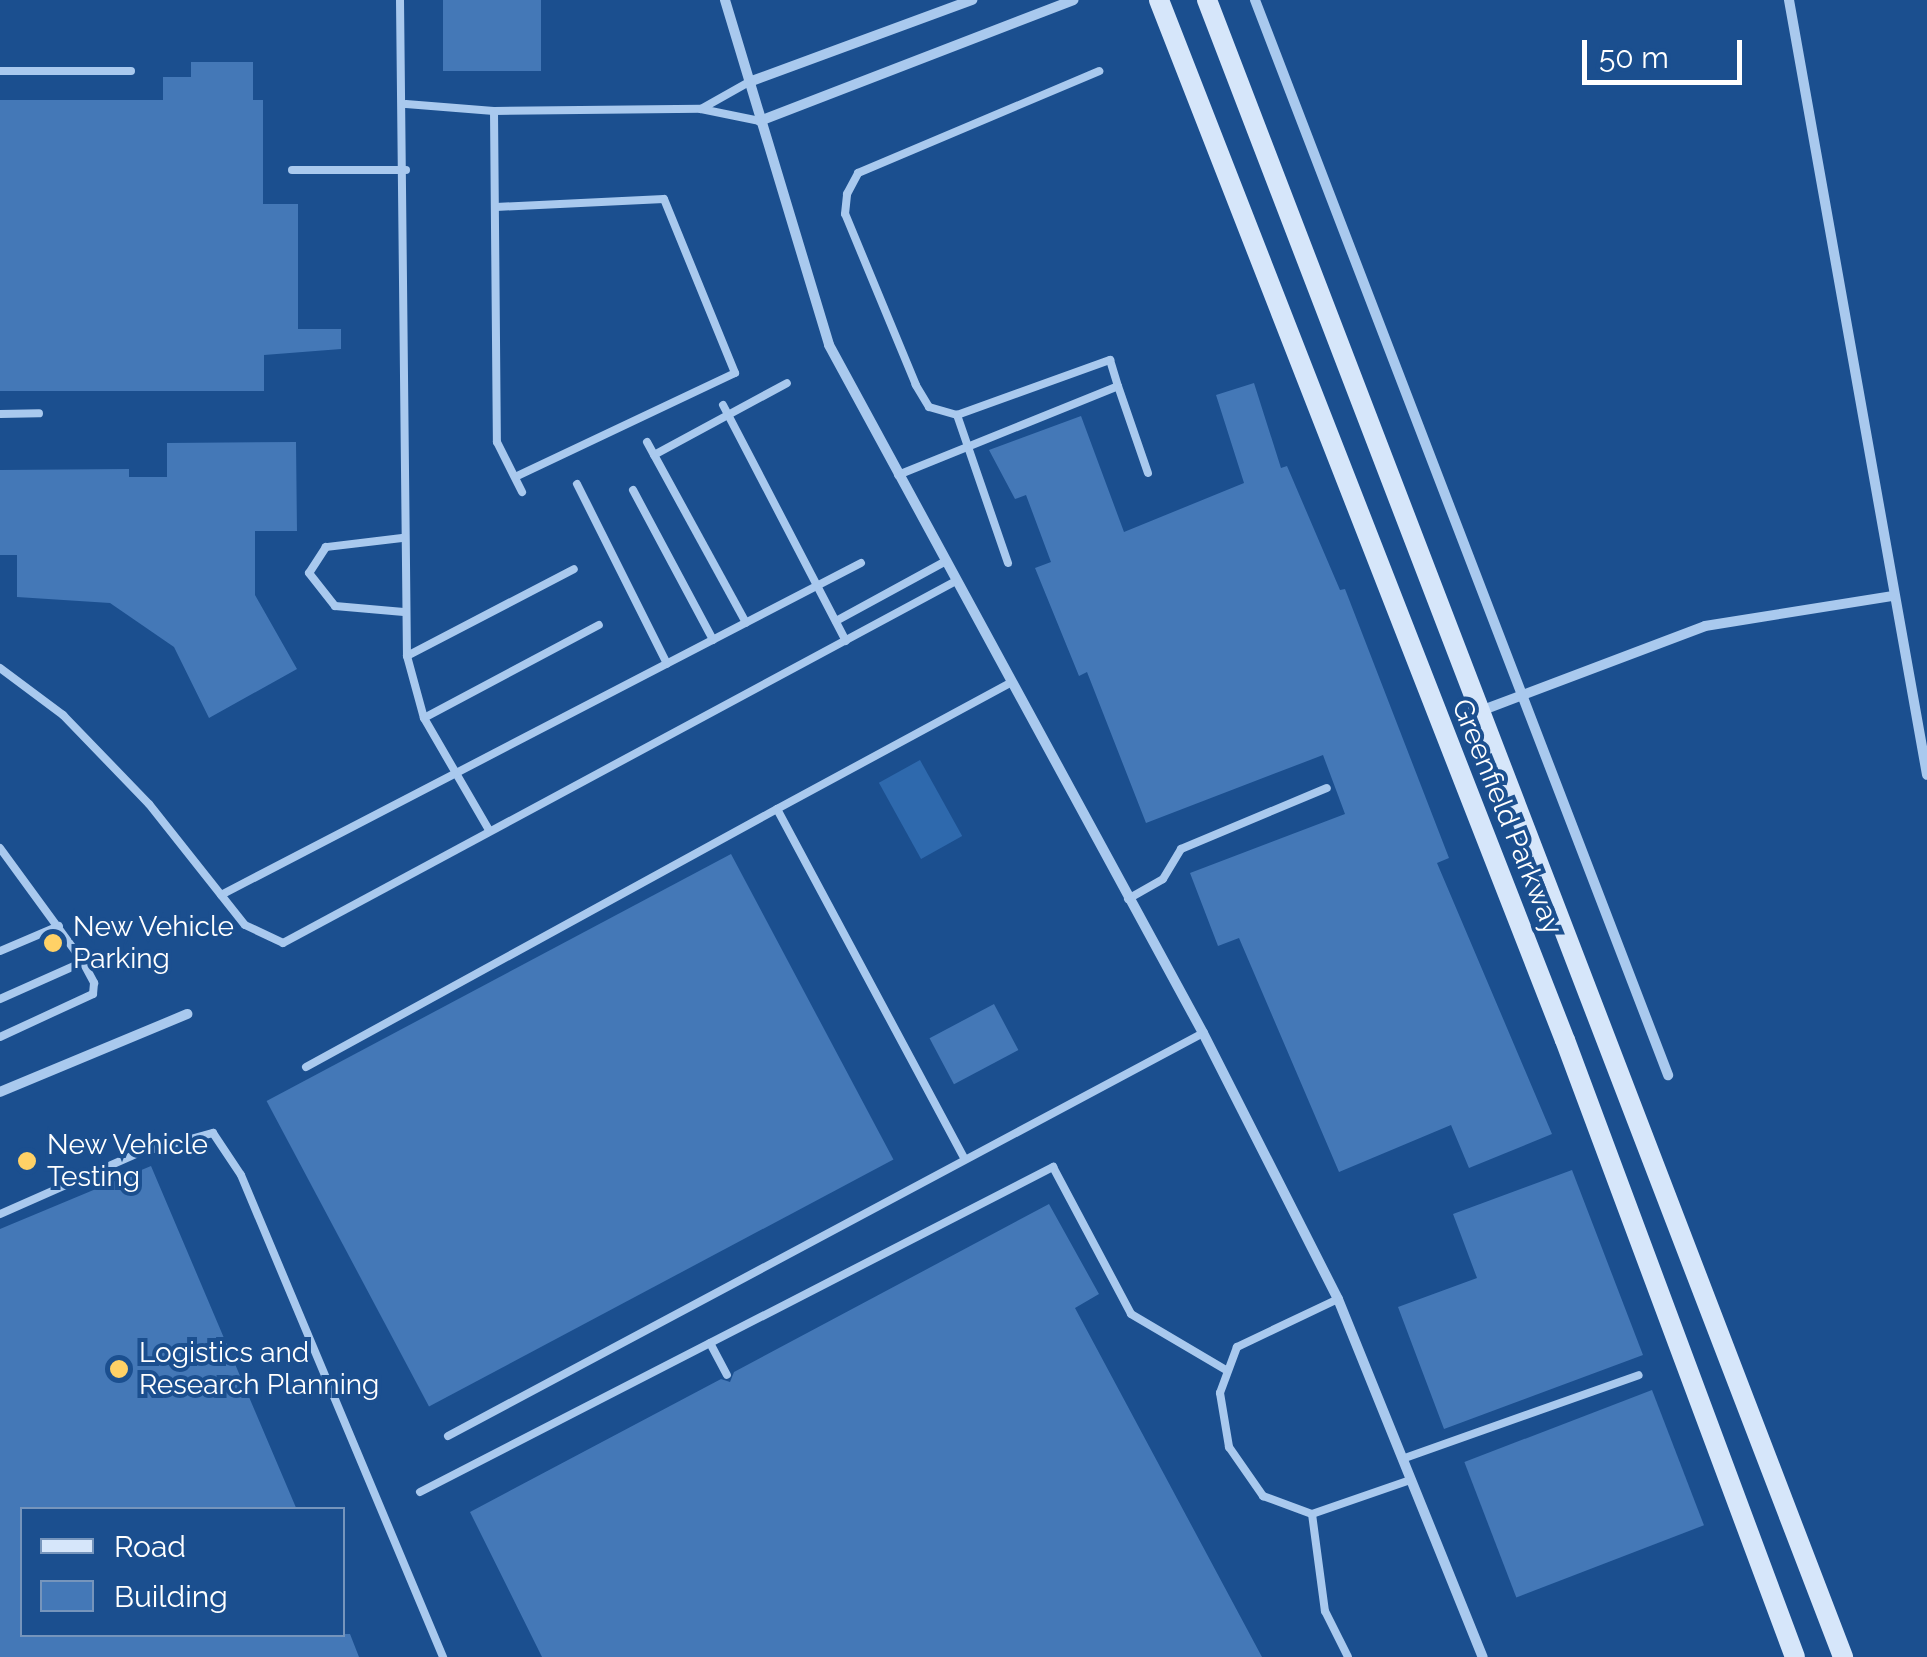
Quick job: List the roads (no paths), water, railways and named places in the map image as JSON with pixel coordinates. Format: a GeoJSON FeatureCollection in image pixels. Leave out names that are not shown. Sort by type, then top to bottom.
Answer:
{"type":"FeatureCollection","features":[{"type":"Feature","properties":{"kind":"main road","name":"Greenfield Parkway"},"geometry":{"type":"LineString","coordinates":[[1158,0],[1566,1040],[1795,1657]]}},
{"type":"Feature","properties":{"kind":"main road","name":"Greenfield Parkway"},"geometry":{"type":"LineString","coordinates":[[1207,0],[1843,1657]]}},
{"type":"Feature","properties":{"kind":"street"},"geometry":{"type":"LineString","coordinates":[[725,0],[828,345],[1203,1034],[1338,1299],[1483,1657]]}},
{"type":"Feature","properties":{"kind":"street"},"geometry":{"type":"LineString","coordinates":[[750,82],[972,0]]}},
{"type":"Feature","properties":{"kind":"street"},"geometry":{"type":"LineString","coordinates":[[760,121],[1073,0]]}},
{"type":"Feature","properties":{"kind":"street"},"geometry":{"type":"LineString","coordinates":[[1256,0],[1668,1076]]}},
{"type":"Feature","properties":{"kind":"street"},"geometry":{"type":"LineString","coordinates":[[1789,0],[1892,596],[1927,775]]}},
{"type":"Feature","properties":{"kind":"street"},"geometry":{"type":"LineString","coordinates":[[1482,710],[1705,626],[1892,596]]}},
{"type":"Feature","properties":{"kind":"street"},"geometry":{"type":"LineString","coordinates":[[0,1092],[187,1014]]}},
{"type":"Feature","properties":{"kind":"lane"},"geometry":{"type":"LineString","coordinates":[[400,0],[406,104],[402,538],[407,656],[424,718],[489,830]]}},
{"type":"Feature","properties":{"kind":"lane"},"geometry":{"type":"LineString","coordinates":[[0,71],[131,70]]}},
{"type":"Feature","properties":{"kind":"lane"},"geometry":{"type":"LineString","coordinates":[[1099,71],[858,173],[847,194],[845,214],[928,407],[958,415],[1110,360],[1148,472]]}},
{"type":"Feature","properties":{"kind":"lane"},"geometry":{"type":"LineString","coordinates":[[701,110],[750,82]]}},
{"type":"Feature","properties":{"kind":"lane"},"geometry":{"type":"LineString","coordinates":[[406,104],[494,111],[701,110],[760,121]]}},
{"type":"Feature","properties":{"kind":"lane"},"geometry":{"type":"LineString","coordinates":[[494,111],[498,442],[522,492]]}},
{"type":"Feature","properties":{"kind":"lane"},"geometry":{"type":"LineString","coordinates":[[292,170],[406,170]]}},
{"type":"Feature","properties":{"kind":"lane"},"geometry":{"type":"LineString","coordinates":[[496,207],[664,199],[735,373],[514,478]]}},
{"type":"Feature","properties":{"kind":"lane"},"geometry":{"type":"LineString","coordinates":[[654,455],[787,382]]}},
{"type":"Feature","properties":{"kind":"lane"},"geometry":{"type":"LineString","coordinates":[[898,475],[1118,386]]}},
{"type":"Feature","properties":{"kind":"lane"},"geometry":{"type":"LineString","coordinates":[[723,405],[846,642]]}},
{"type":"Feature","properties":{"kind":"lane"},"geometry":{"type":"LineString","coordinates":[[0,414],[39,413]]}},
{"type":"Feature","properties":{"kind":"lane"},"geometry":{"type":"LineString","coordinates":[[958,415],[965,446],[1008,563]]}},
{"type":"Feature","properties":{"kind":"lane"},"geometry":{"type":"LineString","coordinates":[[647,442],[746,623]]}},
{"type":"Feature","properties":{"kind":"lane"},"geometry":{"type":"LineString","coordinates":[[577,484],[667,664]]}},
{"type":"Feature","properties":{"kind":"lane"},"geometry":{"type":"LineString","coordinates":[[632,490],[713,640]]}},
{"type":"Feature","properties":{"kind":"lane"},"geometry":{"type":"LineString","coordinates":[[402,538],[326,547],[309,573],[335,606],[404,612]]}},
{"type":"Feature","properties":{"kind":"lane"},"geometry":{"type":"LineString","coordinates":[[836,621],[944,562]]}},
{"type":"Feature","properties":{"kind":"lane"},"geometry":{"type":"LineString","coordinates":[[221,895],[861,563]]}},
{"type":"Feature","properties":{"kind":"lane"},"geometry":{"type":"LineString","coordinates":[[407,656],[574,569]]}},
{"type":"Feature","properties":{"kind":"lane"},"geometry":{"type":"LineString","coordinates":[[0,668],[64,715],[149,804],[245,925],[283,943],[954,582]]}},
{"type":"Feature","properties":{"kind":"lane"},"geometry":{"type":"LineString","coordinates":[[424,718],[599,625]]}},
{"type":"Feature","properties":{"kind":"lane"},"geometry":{"type":"LineString","coordinates":[[306,1067],[1010,683]]}},
{"type":"Feature","properties":{"kind":"lane"},"geometry":{"type":"LineString","coordinates":[[1128,899],[1164,879],[1181,849],[1327,788]]}},
{"type":"Feature","properties":{"kind":"lane"},"geometry":{"type":"LineString","coordinates":[[776,809],[965,1159]]}},
{"type":"Feature","properties":{"kind":"lane"},"geometry":{"type":"LineString","coordinates":[[0,848],[84,962],[93,994],[0,1037]]}},
{"type":"Feature","properties":{"kind":"lane"},"geometry":{"type":"LineString","coordinates":[[0,951],[58,926]]}},
{"type":"Feature","properties":{"kind":"lane"},"geometry":{"type":"LineString","coordinates":[[0,998],[84,962]]}},
{"type":"Feature","properties":{"kind":"lane"},"geometry":{"type":"LineString","coordinates":[[448,1436],[1203,1034]]}},
{"type":"Feature","properties":{"kind":"lane"},"geometry":{"type":"LineString","coordinates":[[0,1214],[136,1154],[213,1133],[241,1175],[443,1657]]}},
{"type":"Feature","properties":{"kind":"lane"},"geometry":{"type":"LineString","coordinates":[[420,1492],[1053,1167],[1131,1314],[1226,1370]]}},
{"type":"Feature","properties":{"kind":"lane"},"geometry":{"type":"LineString","coordinates":[[1338,1299],[1237,1346],[1226,1370],[1222,1420],[1242,1472],[1263,1496],[1312,1514],[1410,1480]]}},
{"type":"Feature","properties":{"kind":"lane"},"geometry":{"type":"LineString","coordinates":[[710,1343],[728,1375]]}},
{"type":"Feature","properties":{"kind":"lane"},"geometry":{"type":"LineString","coordinates":[[1402,1459],[1639,1375]]}},
{"type":"Feature","properties":{"kind":"lane"},"geometry":{"type":"LineString","coordinates":[[1312,1514],[1326,1611],[1348,1657]]}},
{"type":"Feature","properties":{"kind":"place","name":"New Vehicle Parking"},"geometry":{"type":"Point","coordinates":[53,943]}},
{"type":"Feature","properties":{"kind":"place","name":"New Vehicle Testing"},"geometry":{"type":"Point","coordinates":[27,1161]}},
{"type":"Feature","properties":{"kind":"place","name":"Logistics and Research Planning"},"geometry":{"type":"Point","coordinates":[119,1369]}}]}
